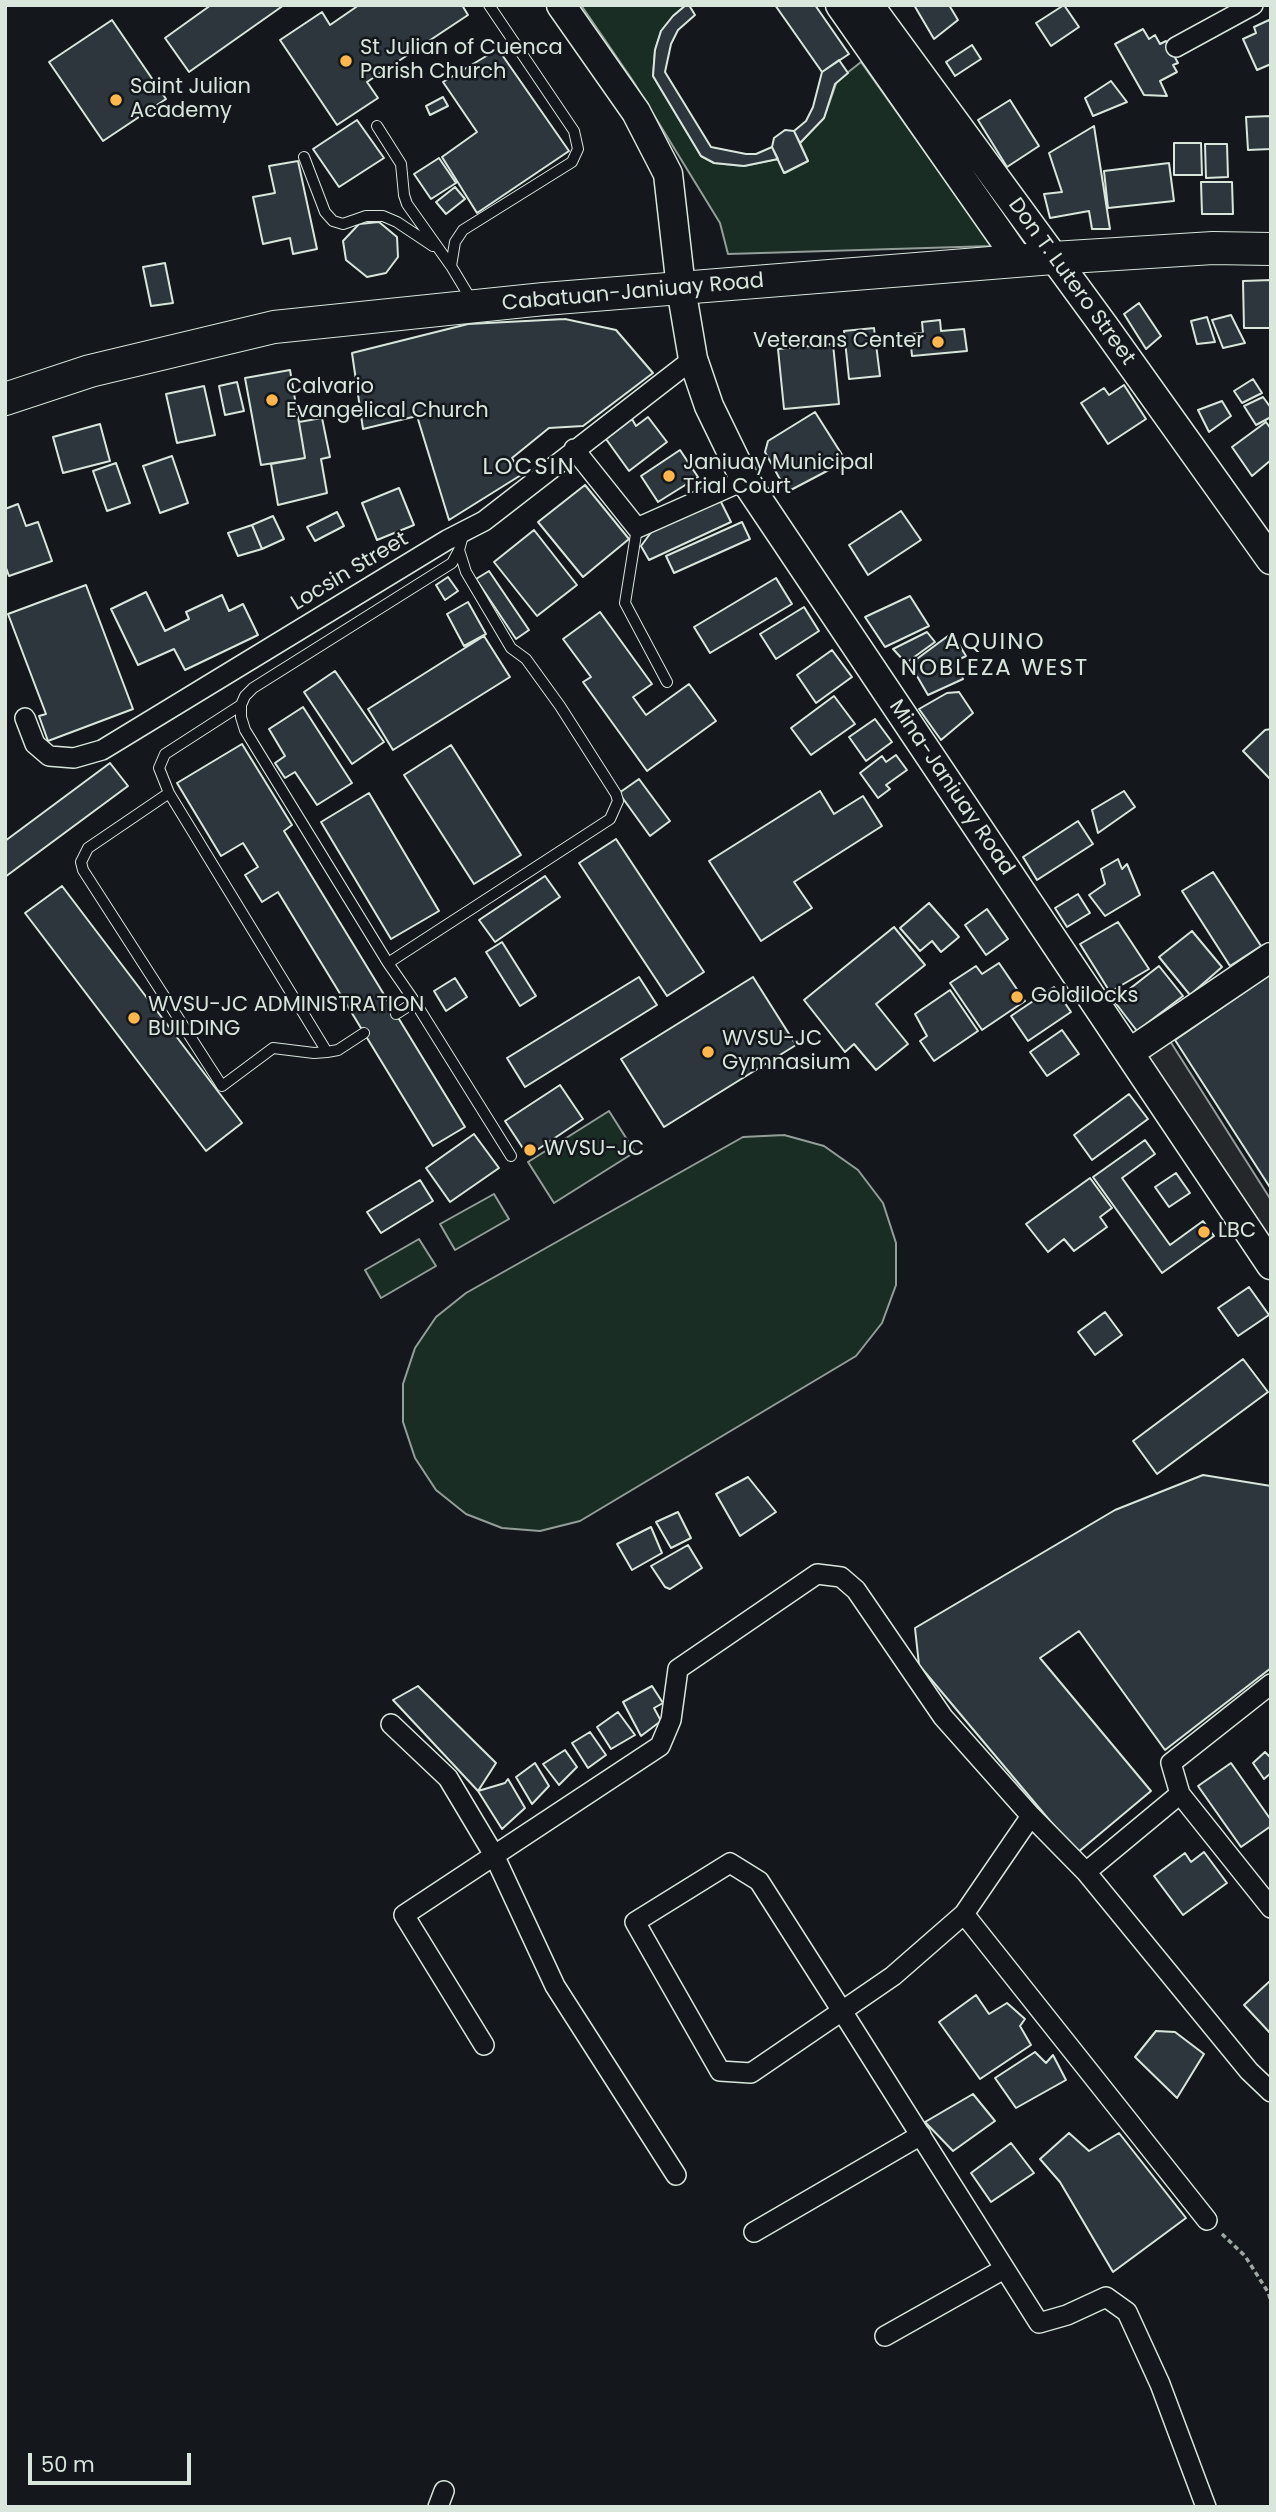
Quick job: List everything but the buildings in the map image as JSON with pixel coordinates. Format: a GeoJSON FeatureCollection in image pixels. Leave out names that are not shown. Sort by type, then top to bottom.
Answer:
{"type":"FeatureCollection","features":[{"type":"Feature","properties":{"kind":"main road","name":"Mina-Janiuay Road"},"geometry":{"type":"LineString","coordinates":[[561,5],[636,112],[668,174],[681,288],[693,359],[709,406],[745,480],[1271,1265]]}},
{"type":"Feature","properties":{"kind":"main road","name":"Don T. Lutero Street"},"geometry":{"type":"LineString","coordinates":[[840,5],[1019,261]]}},
{"type":"Feature","properties":{"kind":"main road","name":"Don T. Lutero Street"},"geometry":{"type":"LineString","coordinates":[[869,5],[1271,560]]}},
{"type":"Feature","properties":{"kind":"main road","name":"Cabatuan-Janiuay Road"},"geometry":{"type":"LineString","coordinates":[[5,399],[90,371],[274,327],[474,306],[1053,258],[1213,248],[1271,248]]}},
{"type":"Feature","properties":{"kind":"main road"},"geometry":{"type":"LineString","coordinates":[[1129,1053],[1271,957]]}},
{"type":"Feature","properties":{"kind":"street"},"geometry":{"type":"LineString","coordinates":[[1176,47],[1253,5]]}},
{"type":"Feature","properties":{"kind":"street","name":"Locsin Street"},"geometry":{"type":"LineString","coordinates":[[25,718],[35,744],[49,756],[74,758],[102,750],[462,541],[484,520],[574,449],[693,359]]}},
{"type":"Feature","properties":{"kind":"street"},"geometry":{"type":"LineString","coordinates":[[574,449],[637,528],[745,480]]}},
{"type":"Feature","properties":{"kind":"street"},"geometry":{"type":"LineString","coordinates":[[484,2045],[404,1915],[660,1746],[671,1720],[678,1669],[817,1574],[841,1577],[856,1590],[943,1717],[1031,1816],[1086,1872],[1249,2071],[1271,2092]]}},
{"type":"Feature","properties":{"kind":"street"},"geometry":{"type":"LineString","coordinates":[[1271,1684],[1171,1763],[1180,1794],[1271,1908]]}},
{"type":"Feature","properties":{"kind":"street"},"geometry":{"type":"LineString","coordinates":[[391,1724],[448,1778],[494,1855],[555,1986],[676,2175]]}},
{"type":"Feature","properties":{"kind":"street"},"geometry":{"type":"LineString","coordinates":[[1086,1872],[1180,1794]]}},
{"type":"Feature","properties":{"kind":"street"},"geometry":{"type":"LineString","coordinates":[[1031,1816],[964,1913],[893,1976],[842,2011],[751,2073],[720,2071],[635,1922],[730,1863],[759,1881],[842,2011],[921,2135],[1039,2323],[1067,2315],[1106,2297],[1127,2312],[1160,2384],[1206,2507]]}},
{"type":"Feature","properties":{"kind":"street"},"geometry":{"type":"LineString","coordinates":[[964,1913],[1207,2220]]}},
{"type":"Feature","properties":{"kind":"street"},"geometry":{"type":"LineString","coordinates":[[754,2232],[921,2135]]}},
{"type":"Feature","properties":{"kind":"street"},"geometry":{"type":"LineString","coordinates":[[885,2336],[1004,2269]]}},
{"type":"Feature","properties":{"kind":"lane"},"geometry":{"type":"LineString","coordinates":[[451,266],[455,242],[463,230],[572,162],[578,149],[574,131],[489,5]]}},
{"type":"Feature","properties":{"kind":"lane"},"geometry":{"type":"LineString","coordinates":[[377,127],[401,164],[407,204],[451,266],[474,306]]}},
{"type":"Feature","properties":{"kind":"lane"},"geometry":{"type":"LineString","coordinates":[[304,157],[325,212],[333,221],[343,224],[366,216],[383,216],[397,222],[440,251]]}},
{"type":"Feature","properties":{"kind":"lane"},"geometry":{"type":"LineString","coordinates":[[637,528],[625,603],[667,682]]}},
{"type":"Feature","properties":{"kind":"lane"},"geometry":{"type":"LineString","coordinates":[[462,541],[452,563],[253,688],[241,705],[245,730],[388,963],[511,1156]]}},
{"type":"Feature","properties":{"kind":"lane"},"geometry":{"type":"LineString","coordinates":[[388,963],[610,819],[618,802],[617,794],[560,706],[526,659],[511,648],[466,572],[462,541]]}},
{"type":"Feature","properties":{"kind":"lane"},"geometry":{"type":"LineString","coordinates":[[241,705],[165,754],[159,768],[169,793],[327,1052]]}},
{"type":"Feature","properties":{"kind":"lane"},"geometry":{"type":"LineString","coordinates":[[169,793],[88,848],[81,862],[83,870],[222,1086],[273,1048],[327,1052],[338,1050],[364,1033]]}},
{"type":"Feature","properties":{"kind":"lane"},"geometry":{"type":"LineString","coordinates":[[396,1014],[415,1002]]}},
{"type":"Feature","properties":{"kind":"path"},"geometry":{"type":"LineString","coordinates":[[1207,2220],[1245,2256],[1271,2301]]}},
{"type":"Feature","properties":{"kind":"green space"},"geometry":{"type":"Polygon","coordinates":[[[581,5],[686,5],[661,31],[655,50],[653,76],[701,156],[714,163],[744,166],[778,159],[785,173],[808,161],[800,143],[824,118],[837,81],[861,62],[992,246],[728,254],[720,223],[633,81],[581,5]]]}},
{"type":"Feature","properties":{"kind":"green space"},"geometry":{"type":"Polygon","coordinates":[[[609,1111],[635,1152],[554,1203],[528,1162],[609,1111]]]}},
{"type":"Feature","properties":{"kind":"green space"},"geometry":{"type":"Polygon","coordinates":[[[784,1135],[824,1146],[858,1170],[883,1203],[896,1243],[896,1285],[882,1323],[856,1356],[580,1521],[540,1531],[502,1528],[466,1514],[436,1490],[415,1458],[403,1422],[403,1384],[415,1348],[436,1317],[466,1293],[743,1137],[784,1135]]]}},
{"type":"Feature","properties":{"kind":"green space"},"geometry":{"type":"Polygon","coordinates":[[[494,1194],[509,1219],[455,1250],[440,1224],[494,1194]]]}},
{"type":"Feature","properties":{"kind":"green space"},"geometry":{"type":"Polygon","coordinates":[[[419,1239],[436,1266],[381,1298],[365,1270],[419,1239]]]}},
{"type":"Feature","properties":{"kind":"shaded area"},"geometry":{"type":"Polygon","coordinates":[[[1170,1041],[1271,1200],[1271,1250],[1143,1057],[1170,1041]]]}},
{"type":"Feature","properties":{"kind":"place","name":"St Julian of Cuenca Parish Church"},"geometry":{"type":"Point","coordinates":[346,61]}},
{"type":"Feature","properties":{"kind":"place","name":"Saint Julian Academy"},"geometry":{"type":"Point","coordinates":[116,100]}},
{"type":"Feature","properties":{"kind":"place","name":"Veterans Center"},"geometry":{"type":"Point","coordinates":[938,342]}},
{"type":"Feature","properties":{"kind":"place","name":"Calvario Evangelical Church"},"geometry":{"type":"Point","coordinates":[272,400]}},
{"type":"Feature","properties":{"kind":"place","name":"Janiuay Municipal Trial Court"},"geometry":{"type":"Point","coordinates":[669,476]}},
{"type":"Feature","properties":{"kind":"place","name":"Goldilocks"},"geometry":{"type":"Point","coordinates":[1017,997]}},
{"type":"Feature","properties":{"kind":"place","name":"WVSU-JC ADMINISTRATION BUILDING"},"geometry":{"type":"Point","coordinates":[134,1018]}},
{"type":"Feature","properties":{"kind":"place","name":"WVSU-JC Gymnasium"},"geometry":{"type":"Point","coordinates":[708,1052]}},
{"type":"Feature","properties":{"kind":"place","name":"WVSU-JC"},"geometry":{"type":"Point","coordinates":[530,1150]}},
{"type":"Feature","properties":{"kind":"place","name":"LBC"},"geometry":{"type":"Point","coordinates":[1204,1232]}},
{"type":"Feature","properties":{"kind":"district","name":"LOCSIN"},"geometry":{"type":"Point","coordinates":[529,468]}},
{"type":"Feature","properties":{"kind":"district","name":"AQUINO NOBLEZA WEST"},"geometry":{"type":"Point","coordinates":[995,656]}}]}
